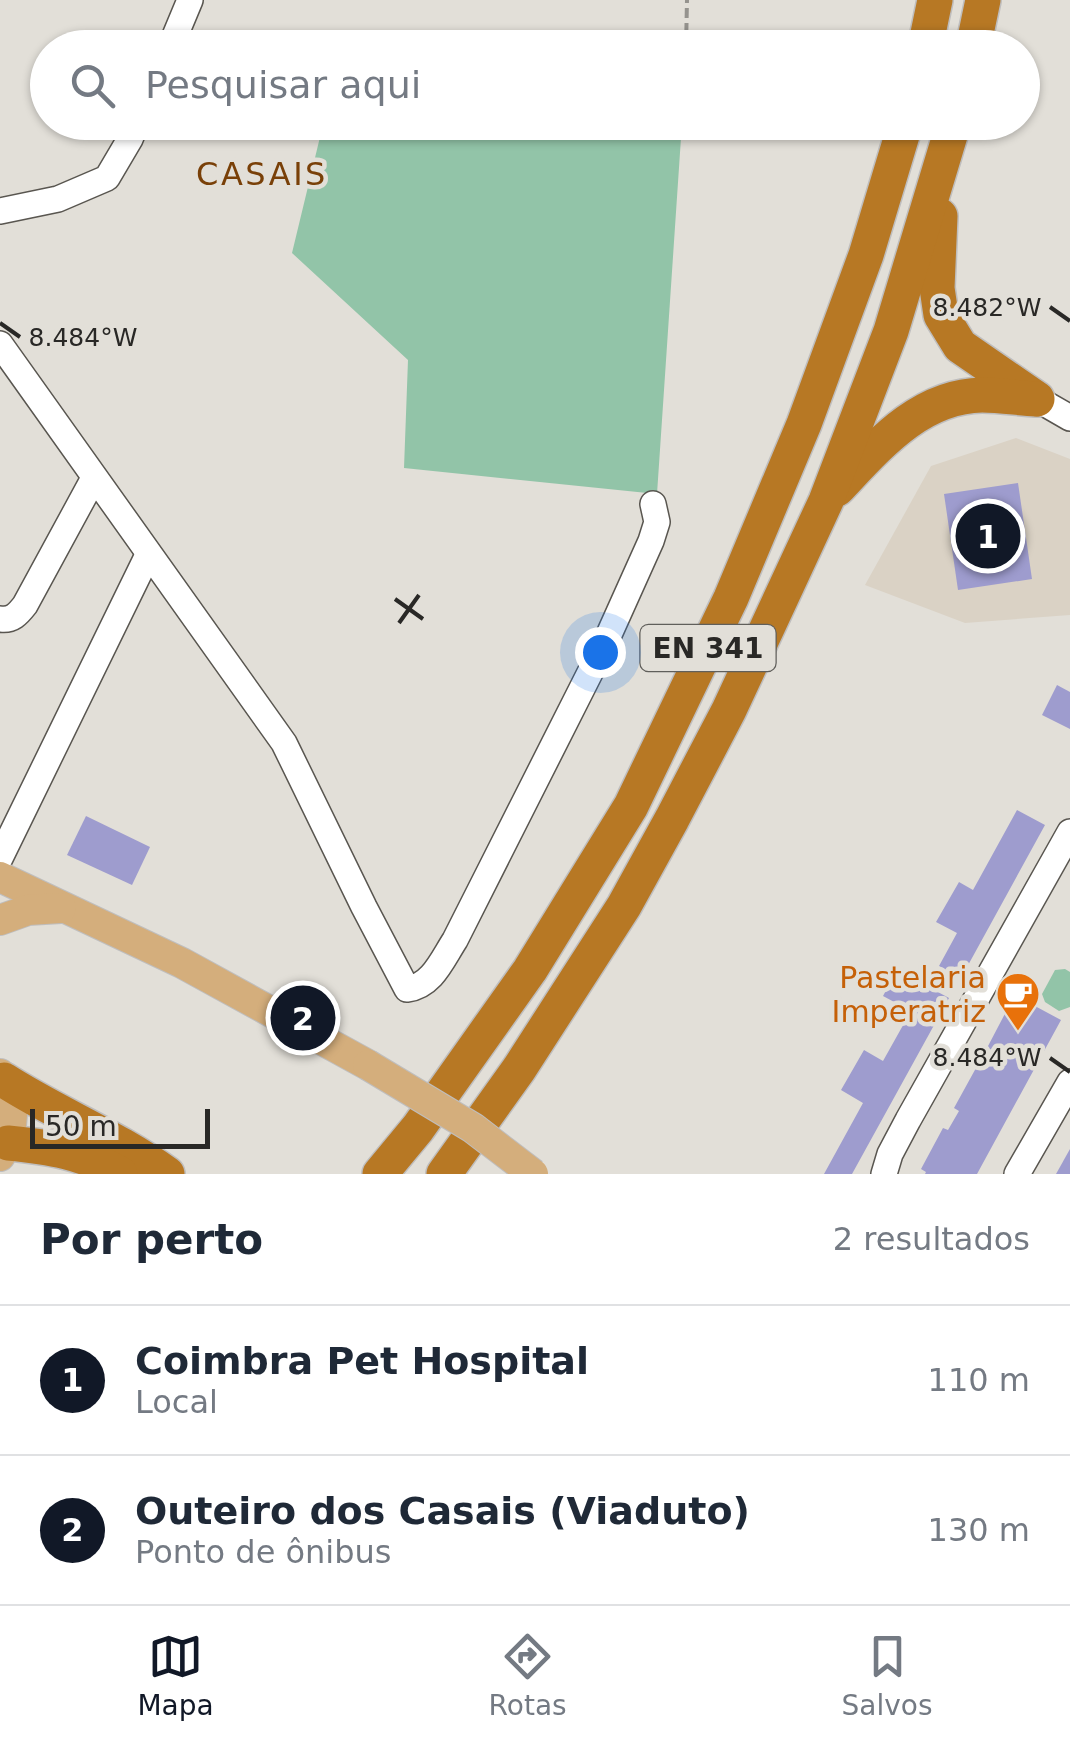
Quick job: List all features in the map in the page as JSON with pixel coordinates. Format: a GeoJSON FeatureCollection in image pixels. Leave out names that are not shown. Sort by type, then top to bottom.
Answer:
{"type":"FeatureCollection","features":[{"type":"Feature","properties":{"kind":"highway"},"geometry":{"type":"LineString","coordinates":[[929,30],[935,0]]}},
{"type":"Feature","properties":{"kind":"highway"},"geometry":{"type":"LineString","coordinates":[[977,30],[983,0]]}},
{"type":"Feature","properties":{"kind":"highway","name":"EN 341"},"geometry":{"type":"LineString","coordinates":[[380,1174],[418,1128],[530,970],[631,806],[731,598],[804,424],[866,255],[901,140]]}},
{"type":"Feature","properties":{"kind":"highway","name":"EN 341"},"geometry":{"type":"LineString","coordinates":[[444,1174],[624,906],[728,710],[826,501],[891,331],[949,140]]}},
{"type":"Feature","properties":{"kind":"highway"},"geometry":{"type":"LineString","coordinates":[[944,161],[936,288],[941,314],[960,346],[1037,399]]}},
{"type":"Feature","properties":{"kind":"highway"},"geometry":{"type":"LineString","coordinates":[[826,501],[884,440],[932,405],[979,395],[1037,399]]}},
{"type":"Feature","properties":{"kind":"highway"},"geometry":{"type":"LineString","coordinates":[[2,1077],[40,1103],[138,1153],[167,1174]]}},
{"type":"Feature","properties":{"kind":"highway"},"geometry":{"type":"LineString","coordinates":[[4,1150],[55,1148],[98,1161],[120,1174]]}},
{"type":"Feature","properties":{"kind":"main road"},"geometry":{"type":"LineString","coordinates":[[0,876],[182,963],[368,1065],[473,1128],[533,1174]]}},
{"type":"Feature","properties":{"kind":"main road"},"geometry":{"type":"LineString","coordinates":[[0,920],[28,910],[64,908]]}},
{"type":"Feature","properties":{"kind":"main road"},"geometry":{"type":"LineString","coordinates":[[2,1077],[12,1100],[13,1122],[4,1150]]}},
{"type":"Feature","properties":{"kind":"street"},"geometry":{"type":"LineString","coordinates":[[178,30],[190,0]]}},
{"type":"Feature","properties":{"kind":"street"},"geometry":{"type":"LineString","coordinates":[[0,212],[58,199],[107,178],[128,140]]}},
{"type":"Feature","properties":{"kind":"street"},"geometry":{"type":"LineString","coordinates":[[0,344],[284,743],[397,972],[410,990],[428,982],[454,940],[607,639],[651,541],[657,522],[653,504]]}},
{"type":"Feature","properties":{"kind":"street"},"geometry":{"type":"LineString","coordinates":[[1037,399],[1070,418]]}},
{"type":"Feature","properties":{"kind":"street"},"geometry":{"type":"LineString","coordinates":[[0,619],[8,620],[24,605],[94,478]]}},
{"type":"Feature","properties":{"kind":"street"},"geometry":{"type":"LineString","coordinates":[[0,858],[148,554]]}},
{"type":"Feature","properties":{"kind":"street"},"geometry":{"type":"LineString","coordinates":[[884,1174],[908,1120],[1070,832]]}},
{"type":"Feature","properties":{"kind":"street"},"geometry":{"type":"LineString","coordinates":[[1017,1174],[1070,1082]]}},
{"type":"Feature","properties":{"kind":"path"},"geometry":{"type":"LineString","coordinates":[[686,30],[687,0]]}},
{"type":"Feature","properties":{"kind":"shaded area"},"geometry":{"type":"Polygon","coordinates":[[[1016,438],[1070,459],[1070,615],[965,623],[865,585],[931,466],[1016,438]]]}},
{"type":"Feature","properties":{"kind":"green space"},"geometry":{"type":"Polygon","coordinates":[[[319,140],[681,140],[657,494],[404,468],[408,360],[292,253],[319,140]]]}},
{"type":"Feature","properties":{"kind":"green space"},"geometry":{"type":"Polygon","coordinates":[[[1055,970],[1070,972],[1070,1007],[1059,1011],[1045,1002],[1042,994],[1055,970]]]}},
{"type":"Feature","properties":{"kind":"building"},"geometry":{"type":"Polygon","coordinates":[[[1018,483],[1032,579],[958,590],[944,494],[1018,483]]]}},
{"type":"Feature","properties":{"kind":"building"},"geometry":{"type":"Polygon","coordinates":[[[1057,685],[1070,692],[1070,729],[1042,715],[1057,685]]]}},
{"type":"Feature","properties":{"kind":"building"},"geometry":{"type":"Polygon","coordinates":[[[1017,810],[1045,825],[961,978],[939,966],[957,933],[936,922],[959,882],[973,890],[1017,810]]]}},
{"type":"Feature","properties":{"kind":"building"},"geometry":{"type":"Polygon","coordinates":[[[86,816],[150,847],[132,885],[67,855],[86,816]]]}},
{"type":"Feature","properties":{"kind":"building"},"geometry":{"type":"Polygon","coordinates":[[[897,970],[949,998],[852,1174],[824,1174],[863,1103],[841,1090],[864,1050],[883,1061],[911,1011],[883,996],[897,970]]]}},
{"type":"Feature","properties":{"kind":"building"},"geometry":{"type":"Polygon","coordinates":[[[1020,998],[1061,1020],[977,1174],[925,1174],[921,1169],[943,1128],[948,1130],[959,1111],[954,1108],[976,1068],[981,1070],[992,1050],[987,1048],[1009,1006],[1014,1009],[1020,998]]]}},
{"type":"Feature","properties":{"kind":"building"},"geometry":{"type":"Polygon","coordinates":[[[1070,1149],[1070,1174],[1056,1174],[1070,1149]]]}},
{"type":"Feature","properties":{"kind":"place","name":"Coimbra Pet Hospital"},"geometry":{"type":"Point","coordinates":[988,536]}},
{"type":"Feature","properties":{"kind":"place","name":"Outeiro dos Casais (Viaduto)"},"geometry":{"type":"Point","coordinates":[303,1018]}},
{"type":"Feature","properties":{"kind":"place","name":"Pastelaria Imperatriz"},"geometry":{"type":"Point","coordinates":[1018,1032]}},
{"type":"Feature","properties":{"kind":"district","name":"CASAIS"},"geometry":{"type":"Point","coordinates":[262,174]}}]}
